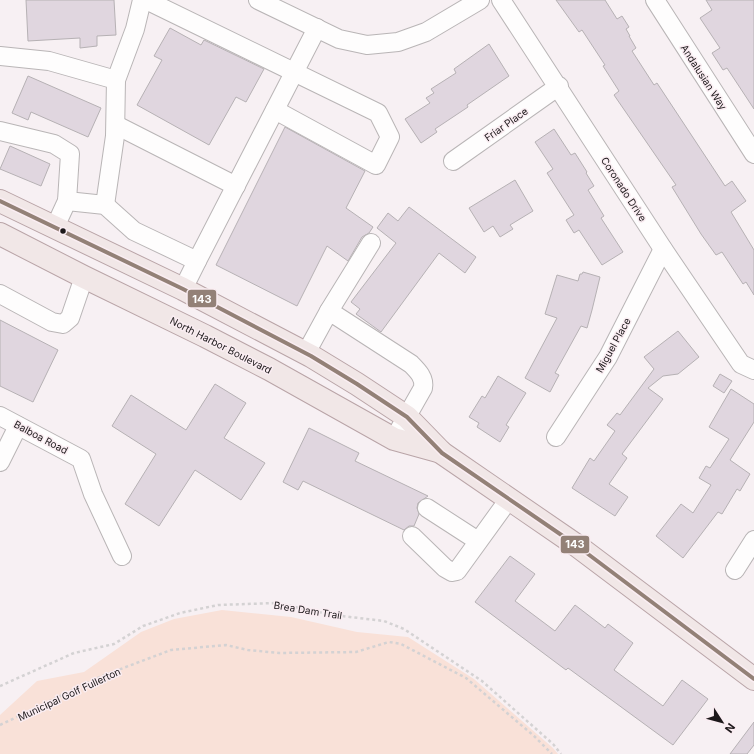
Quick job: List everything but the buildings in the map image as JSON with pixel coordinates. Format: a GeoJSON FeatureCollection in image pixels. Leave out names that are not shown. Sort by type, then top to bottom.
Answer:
{"type":"FeatureCollection","features":[{"type":"Feature","properties":{"kind":"main road","name":"North Harbor Boulevard"},"geometry":{"type":"LineString","coordinates":[[0,201],[183,289],[306,353],[407,417],[442,453],[576,545],[754,679]]}},
{"type":"Feature","properties":{"kind":"main road","name":"North Harbor Boulevard"},"geometry":{"type":"LineString","coordinates":[[0,234],[269,369],[394,439],[442,453]]}},
{"type":"Feature","properties":{"kind":"street"},"geometry":{"type":"LineString","coordinates":[[105,205],[116,125],[116,80],[134,29],[142,0]]}},
{"type":"Feature","properties":{"kind":"street"},"geometry":{"type":"LineString","coordinates":[[146,0],[295,71],[378,113],[390,137],[376,165],[275,110]]}},
{"type":"Feature","properties":{"kind":"street"},"geometry":{"type":"LineString","coordinates":[[258,0],[339,38],[367,45],[398,42],[426,32],[480,0]]}},
{"type":"Feature","properties":{"kind":"street","name":"Coronado Drive"},"geometry":{"type":"LineString","coordinates":[[501,0],[559,86],[663,249],[741,364],[754,370]]}},
{"type":"Feature","properties":{"kind":"street","name":"Andalusian Way"},"geometry":{"type":"LineString","coordinates":[[655,0],[754,154]]}},
{"type":"Feature","properties":{"kind":"street"},"geometry":{"type":"LineString","coordinates":[[183,289],[316,28]]}},
{"type":"Feature","properties":{"kind":"street"},"geometry":{"type":"LineString","coordinates":[[0,56],[49,61],[116,80]]}},
{"type":"Feature","properties":{"kind":"street","name":"Friar Place"},"geometry":{"type":"LineString","coordinates":[[453,161],[559,86]]}},
{"type":"Feature","properties":{"kind":"street"},"geometry":{"type":"LineString","coordinates":[[116,125],[236,186]]}},
{"type":"Feature","properties":{"kind":"street"},"geometry":{"type":"LineString","coordinates":[[0,131],[54,144],[70,154],[67,201],[55,227]]}},
{"type":"Feature","properties":{"kind":"street"},"geometry":{"type":"LineString","coordinates":[[67,201],[105,205],[134,231],[197,261]]}},
{"type":"Feature","properties":{"kind":"street"},"geometry":{"type":"LineString","coordinates":[[306,353],[329,311],[371,243]]}},
{"type":"Feature","properties":{"kind":"street","name":"Miguel Place"},"geometry":{"type":"LineString","coordinates":[[556,437],[608,357],[663,249]]}},
{"type":"Feature","properties":{"kind":"street"},"geometry":{"type":"LineString","coordinates":[[0,294],[52,322],[63,324],[70,318],[84,277]]}},
{"type":"Feature","properties":{"kind":"street"},"geometry":{"type":"LineString","coordinates":[[329,311],[411,364],[421,375],[424,381],[423,388],[394,439]]}},
{"type":"Feature","properties":{"kind":"street","name":"Balboa Road"},"geometry":{"type":"LineString","coordinates":[[0,416],[81,459],[93,494],[122,556]]}},
{"type":"Feature","properties":{"kind":"street"},"geometry":{"type":"LineString","coordinates":[[0,462],[18,426]]}},
{"type":"Feature","properties":{"kind":"street"},"geometry":{"type":"LineString","coordinates":[[412,536],[445,568],[452,572],[457,571],[509,498]]}},
{"type":"Feature","properties":{"kind":"street"},"geometry":{"type":"LineString","coordinates":[[427,508],[478,542]]}},
{"type":"Feature","properties":{"kind":"street"},"geometry":{"type":"LineString","coordinates":[[735,570],[754,540]]}},
{"type":"Feature","properties":{"kind":"path","name":"Brea Dam Trail"},"geometry":{"type":"LineString","coordinates":[[0,686],[74,653],[114,644],[143,626],[180,613],[218,606],[276,604],[333,615],[384,621],[404,629],[482,681],[553,744],[561,754]]}},
{"type":"Feature","properties":{"kind":"path","name":"Municipal Golf Fullerton"},"geometry":{"type":"LineString","coordinates":[[0,725],[102,676],[171,650],[226,645],[248,650],[279,653],[356,652],[389,642],[401,644],[466,678],[534,736],[552,754]]}},
{"type":"Feature","properties":{"kind":"shaded area"},"geometry":{"type":"Polygon","coordinates":[[[222,610],[291,617],[357,632],[408,637],[474,679],[558,754],[0,754],[0,715],[37,681],[84,672],[141,632],[174,619],[222,610]]]}},
{"type":"Feature","properties":{"kind":"transit line","name":"143"},"geometry":{"type":"LineString","coordinates":[[0,201],[183,289],[311,356],[357,384],[407,417],[442,453],[576,545],[754,679]]}}]}
